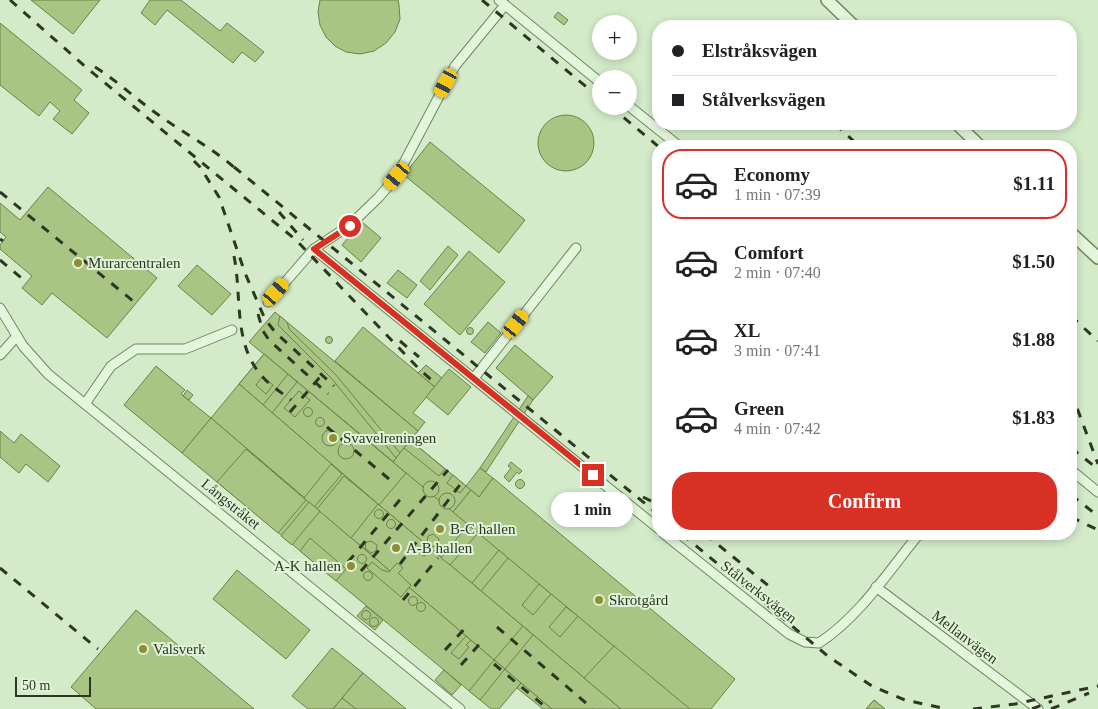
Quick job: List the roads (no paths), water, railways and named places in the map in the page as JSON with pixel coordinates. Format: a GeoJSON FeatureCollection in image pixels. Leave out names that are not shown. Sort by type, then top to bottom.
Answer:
{"type":"FeatureCollection","features":[{"type":"Feature","properties":{"kind":"street"},"geometry":{"type":"LineString","coordinates":[[827,0],[848,20]]}},
{"type":"Feature","properties":{"kind":"street"},"geometry":{"type":"LineString","coordinates":[[268,302],[314,249],[350,226],[397,176],[455,66],[502,2],[592,76]]}},
{"type":"Feature","properties":{"kind":"street"},"geometry":{"type":"LineString","coordinates":[[637,112],[652,124]]}},
{"type":"Feature","properties":{"kind":"street"},"geometry":{"type":"LineString","coordinates":[[659,130],[672,140]]}},
{"type":"Feature","properties":{"kind":"street"},"geometry":{"type":"LineString","coordinates":[[963,130],[974,140]]}},
{"type":"Feature","properties":{"kind":"street"},"geometry":{"type":"LineString","coordinates":[[1077,239],[1098,258]]}},
{"type":"Feature","properties":{"kind":"street"},"geometry":{"type":"LineString","coordinates":[[474,378],[576,248]]}},
{"type":"Feature","properties":{"kind":"street"},"geometry":{"type":"LineString","coordinates":[[314,249],[652,523]]}},
{"type":"Feature","properties":{"kind":"street","name":"Långstråket"},"geometry":{"type":"LineString","coordinates":[[0,308],[23,346],[48,374],[460,709]]}},
{"type":"Feature","properties":{"kind":"street"},"geometry":{"type":"LineString","coordinates":[[85,404],[111,366],[136,349],[185,349],[232,330]]}},
{"type":"Feature","properties":{"kind":"street"},"geometry":{"type":"LineString","coordinates":[[0,355],[17,336]]}},
{"type":"Feature","properties":{"kind":"street"},"geometry":{"type":"LineString","coordinates":[[1077,475],[1098,492]]}},
{"type":"Feature","properties":{"kind":"street","name":"Stålverksvägen"},"geometry":{"type":"LineString","coordinates":[[671,540],[789,634],[805,642],[819,643],[856,613],[914,540]]}},
{"type":"Feature","properties":{"kind":"street","name":"Mellanvägen"},"geometry":{"type":"LineString","coordinates":[[876,587],[1038,709]]}},
{"type":"Feature","properties":{"kind":"railway"},"geometry":{"type":"LineString","coordinates":[[10,0],[88,69],[296,240],[420,370],[435,383]]}},
{"type":"Feature","properties":{"kind":"railway"},"geometry":{"type":"LineString","coordinates":[[482,0],[592,92]]}},
{"type":"Feature","properties":{"kind":"railway"},"geometry":{"type":"LineString","coordinates":[[95,67],[154,112],[221,156],[238,171]]}},
{"type":"Feature","properties":{"kind":"railway"},"geometry":{"type":"LineString","coordinates":[[621,115],[652,141]]}},
{"type":"Feature","properties":{"kind":"railway"},"geometry":{"type":"LineString","coordinates":[[842,130],[852,140]]}},
{"type":"Feature","properties":{"kind":"railway"},"geometry":{"type":"LineString","coordinates":[[194,161],[200,167],[219,197],[245,273],[265,319],[275,332],[334,386]]}},
{"type":"Feature","properties":{"kind":"railway"},"geometry":{"type":"LineString","coordinates":[[234,167],[652,509]]}},
{"type":"Feature","properties":{"kind":"railway"},"geometry":{"type":"LineString","coordinates":[[0,192],[133,301]]}},
{"type":"Feature","properties":{"kind":"railway"},"geometry":{"type":"LineString","coordinates":[[279,212],[303,240]]}},
{"type":"Feature","properties":{"kind":"railway"},"geometry":{"type":"LineString","coordinates":[[234,256],[242,334],[246,348],[252,362],[261,375],[291,400]]}},
{"type":"Feature","properties":{"kind":"railway"},"geometry":{"type":"LineString","coordinates":[[0,260],[25,281]]}},
{"type":"Feature","properties":{"kind":"railway"},"geometry":{"type":"LineString","coordinates":[[258,314],[263,331],[269,340],[328,394]]}},
{"type":"Feature","properties":{"kind":"railway"},"geometry":{"type":"LineString","coordinates":[[1077,322],[1098,341]]}},
{"type":"Feature","properties":{"kind":"railway"},"geometry":{"type":"LineString","coordinates":[[400,341],[419,357]]}},
{"type":"Feature","properties":{"kind":"railway"},"geometry":{"type":"LineString","coordinates":[[290,412],[320,377]]}},
{"type":"Feature","properties":{"kind":"railway"},"geometry":{"type":"LineString","coordinates":[[1077,408],[1098,464]]}},
{"type":"Feature","properties":{"kind":"railway"},"geometry":{"type":"LineString","coordinates":[[327,427],[389,479]]}},
{"type":"Feature","properties":{"kind":"railway"},"geometry":{"type":"LineString","coordinates":[[1077,453],[1098,469]]}},
{"type":"Feature","properties":{"kind":"railway"},"geometry":{"type":"LineString","coordinates":[[361,571],[448,470]]}},
{"type":"Feature","properties":{"kind":"railway"},"geometry":{"type":"LineString","coordinates":[[400,564],[462,482]]}},
{"type":"Feature","properties":{"kind":"railway"},"geometry":{"type":"LineString","coordinates":[[348,562],[403,496]]}},
{"type":"Feature","properties":{"kind":"railway"},"geometry":{"type":"LineString","coordinates":[[643,497],[652,502]]}},
{"type":"Feature","properties":{"kind":"railway"},"geometry":{"type":"LineString","coordinates":[[1077,500],[1098,516]]}},
{"type":"Feature","properties":{"kind":"railway"},"geometry":{"type":"LineString","coordinates":[[1077,520],[1098,530]]}},
{"type":"Feature","properties":{"kind":"railway"},"geometry":{"type":"LineString","coordinates":[[689,540],[829,657],[872,686],[905,700],[947,709]]}},
{"type":"Feature","properties":{"kind":"railway"},"geometry":{"type":"LineString","coordinates":[[712,540],[770,587]]}},
{"type":"Feature","properties":{"kind":"railway"},"geometry":{"type":"LineString","coordinates":[[403,600],[438,558]]}},
{"type":"Feature","properties":{"kind":"railway"},"geometry":{"type":"LineString","coordinates":[[0,568],[98,649]]}},
{"type":"Feature","properties":{"kind":"railway"},"geometry":{"type":"LineString","coordinates":[[445,650],[468,625]]}},
{"type":"Feature","properties":{"kind":"railway"},"geometry":{"type":"LineString","coordinates":[[497,627],[593,709]]}},
{"type":"Feature","properties":{"kind":"railway"},"geometry":{"type":"LineString","coordinates":[[461,665],[484,639]]}},
{"type":"Feature","properties":{"kind":"railway"},"geometry":{"type":"LineString","coordinates":[[494,664],[548,709]]}},
{"type":"Feature","properties":{"kind":"railway"},"geometry":{"type":"LineString","coordinates":[[973,709],[1015,704],[1098,686]]}},
{"type":"Feature","properties":{"kind":"railway"},"geometry":{"type":"LineString","coordinates":[[1051,709],[1089,693]]}},
{"type":"Feature","properties":{"kind":"railway"},"geometry":{"type":"LineString","coordinates":[[1032,709],[1052,701]]}},
{"type":"Feature","properties":{"kind":"place","name":"Murarcentralen"},"geometry":{"type":"Point","coordinates":[78,263]}},
{"type":"Feature","properties":{"kind":"place","name":"Svavelreningen"},"geometry":{"type":"Point","coordinates":[333,438]}},
{"type":"Feature","properties":{"kind":"place","name":"B-C hallen"},"geometry":{"type":"Point","coordinates":[440,529]}},
{"type":"Feature","properties":{"kind":"place","name":"A-B hallen"},"geometry":{"type":"Point","coordinates":[396,548]}},
{"type":"Feature","properties":{"kind":"place","name":"A-K hallen"},"geometry":{"type":"Point","coordinates":[351,566]}},
{"type":"Feature","properties":{"kind":"place","name":"Skrotgård"},"geometry":{"type":"Point","coordinates":[599,600]}},
{"type":"Feature","properties":{"kind":"place","name":"Valsverk"},"geometry":{"type":"Point","coordinates":[143,649]}}]}
